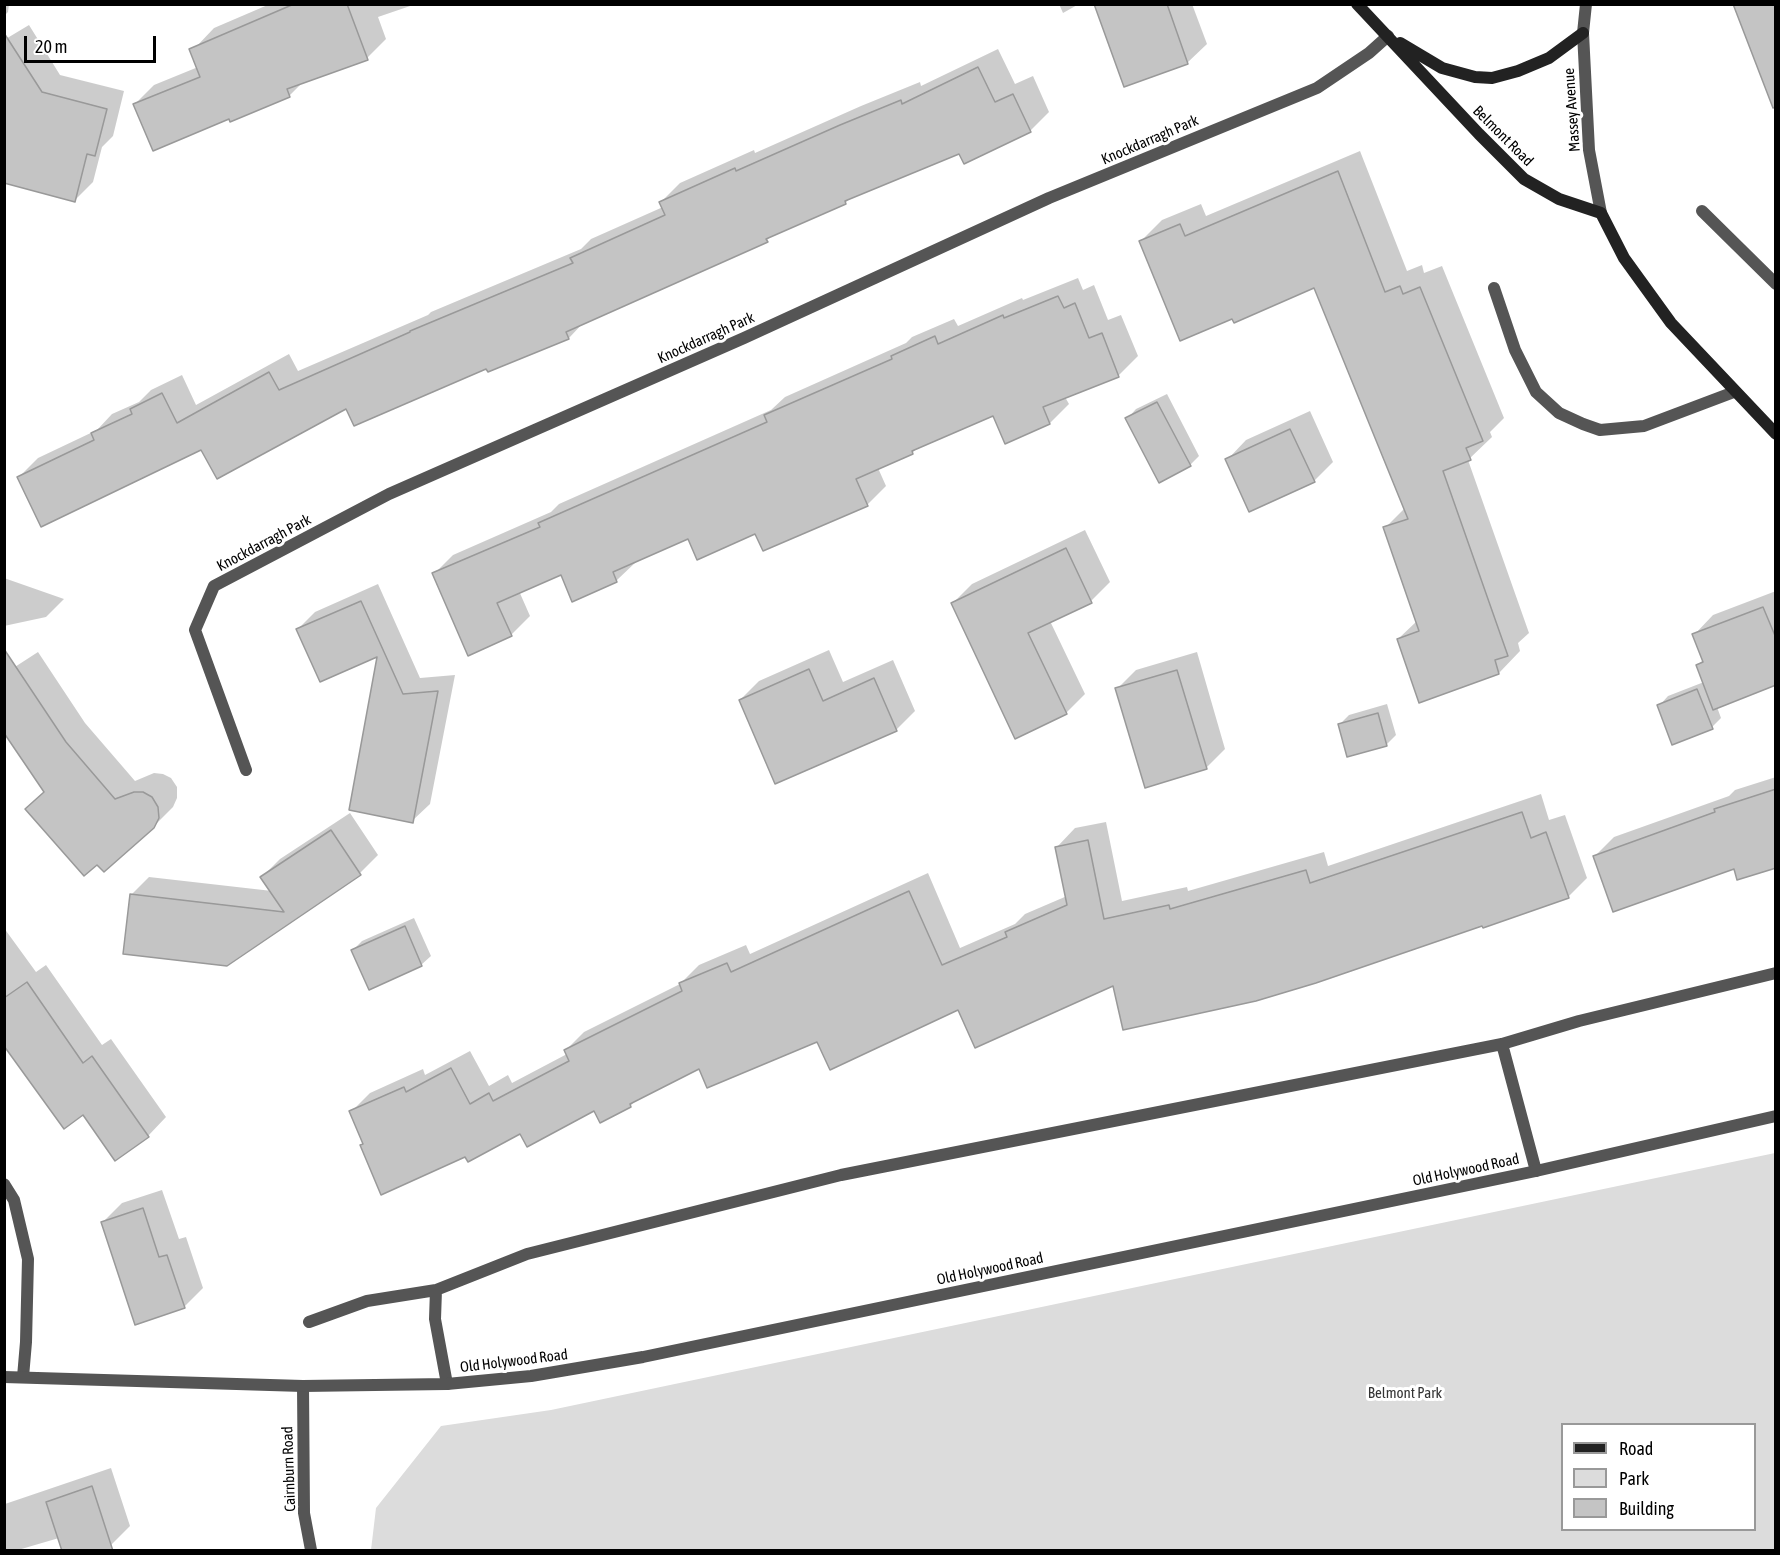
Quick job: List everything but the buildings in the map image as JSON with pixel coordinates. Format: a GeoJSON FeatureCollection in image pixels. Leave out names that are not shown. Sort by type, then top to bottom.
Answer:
{"type":"FeatureCollection","features":[{"type":"Feature","properties":{"kind":"main road","name":"Belmont Road"},"geometry":{"type":"LineString","coordinates":[[1357,4],[1479,135],[1524,179],[1559,199],[1601,213]]}},
{"type":"Feature","properties":{"kind":"main road"},"geometry":{"type":"LineString","coordinates":[[1388,36],[1442,68],[1492,78],[1518,71],[1549,58],[1583,33]]}},
{"type":"Feature","properties":{"kind":"main road"},"geometry":{"type":"LineString","coordinates":[[1601,213],[1624,258],[1671,323],[1776,434]]}},
{"type":"Feature","properties":{"kind":"street","name":"Massey Avenue"},"geometry":{"type":"LineString","coordinates":[[1586,4],[1583,33],[1589,150],[1601,213]]}},
{"type":"Feature","properties":{"kind":"street","name":"Knockdarragh Park"},"geometry":{"type":"LineString","coordinates":[[246,770],[195,630],[214,586],[388,494],[755,333],[1049,198],[1317,88],[1369,53],[1388,36]]}},
{"type":"Feature","properties":{"kind":"street"},"geometry":{"type":"LineString","coordinates":[[1702,211],[1776,284]]}},
{"type":"Feature","properties":{"kind":"street"},"geometry":{"type":"LineString","coordinates":[[1494,288],[1515,350],[1536,392],[1559,413],[1583,424],[1600,430],[1644,426],[1734,392]]}},
{"type":"Feature","properties":{"kind":"street"},"geometry":{"type":"LineString","coordinates":[[309,1322],[367,1301],[436,1290],[527,1254],[841,1175],[1502,1044],[1579,1022],[1776,974]]}},
{"type":"Feature","properties":{"kind":"street","name":"Old Holywood Road"},"geometry":{"type":"LineString","coordinates":[[1502,1044],[1536,1171]]}},
{"type":"Feature","properties":{"kind":"street","name":"Old Holywood Road"},"geometry":{"type":"LineString","coordinates":[[4,1377],[303,1386],[447,1384],[531,1376],[643,1357],[1536,1171],[1776,1116]]}},
{"type":"Feature","properties":{"kind":"street"},"geometry":{"type":"LineString","coordinates":[[4,1184],[14,1200],[28,1259],[26,1342],[22,1377]]}},
{"type":"Feature","properties":{"kind":"street","name":"Old Holywood Road"},"geometry":{"type":"LineString","coordinates":[[436,1290],[435,1319],[447,1384]]}},
{"type":"Feature","properties":{"kind":"street","name":"Cairnburn Road"},"geometry":{"type":"LineString","coordinates":[[303,1386],[304,1513],[311,1551]]}},
{"type":"Feature","properties":{"kind":"green space","name":"Belmont Park"},"geometry":{"type":"Polygon","coordinates":[[[1775,1153],[1775,1550],[371,1550],[376,1508],[441,1426],[551,1410],[1775,1153]]]}}]}
